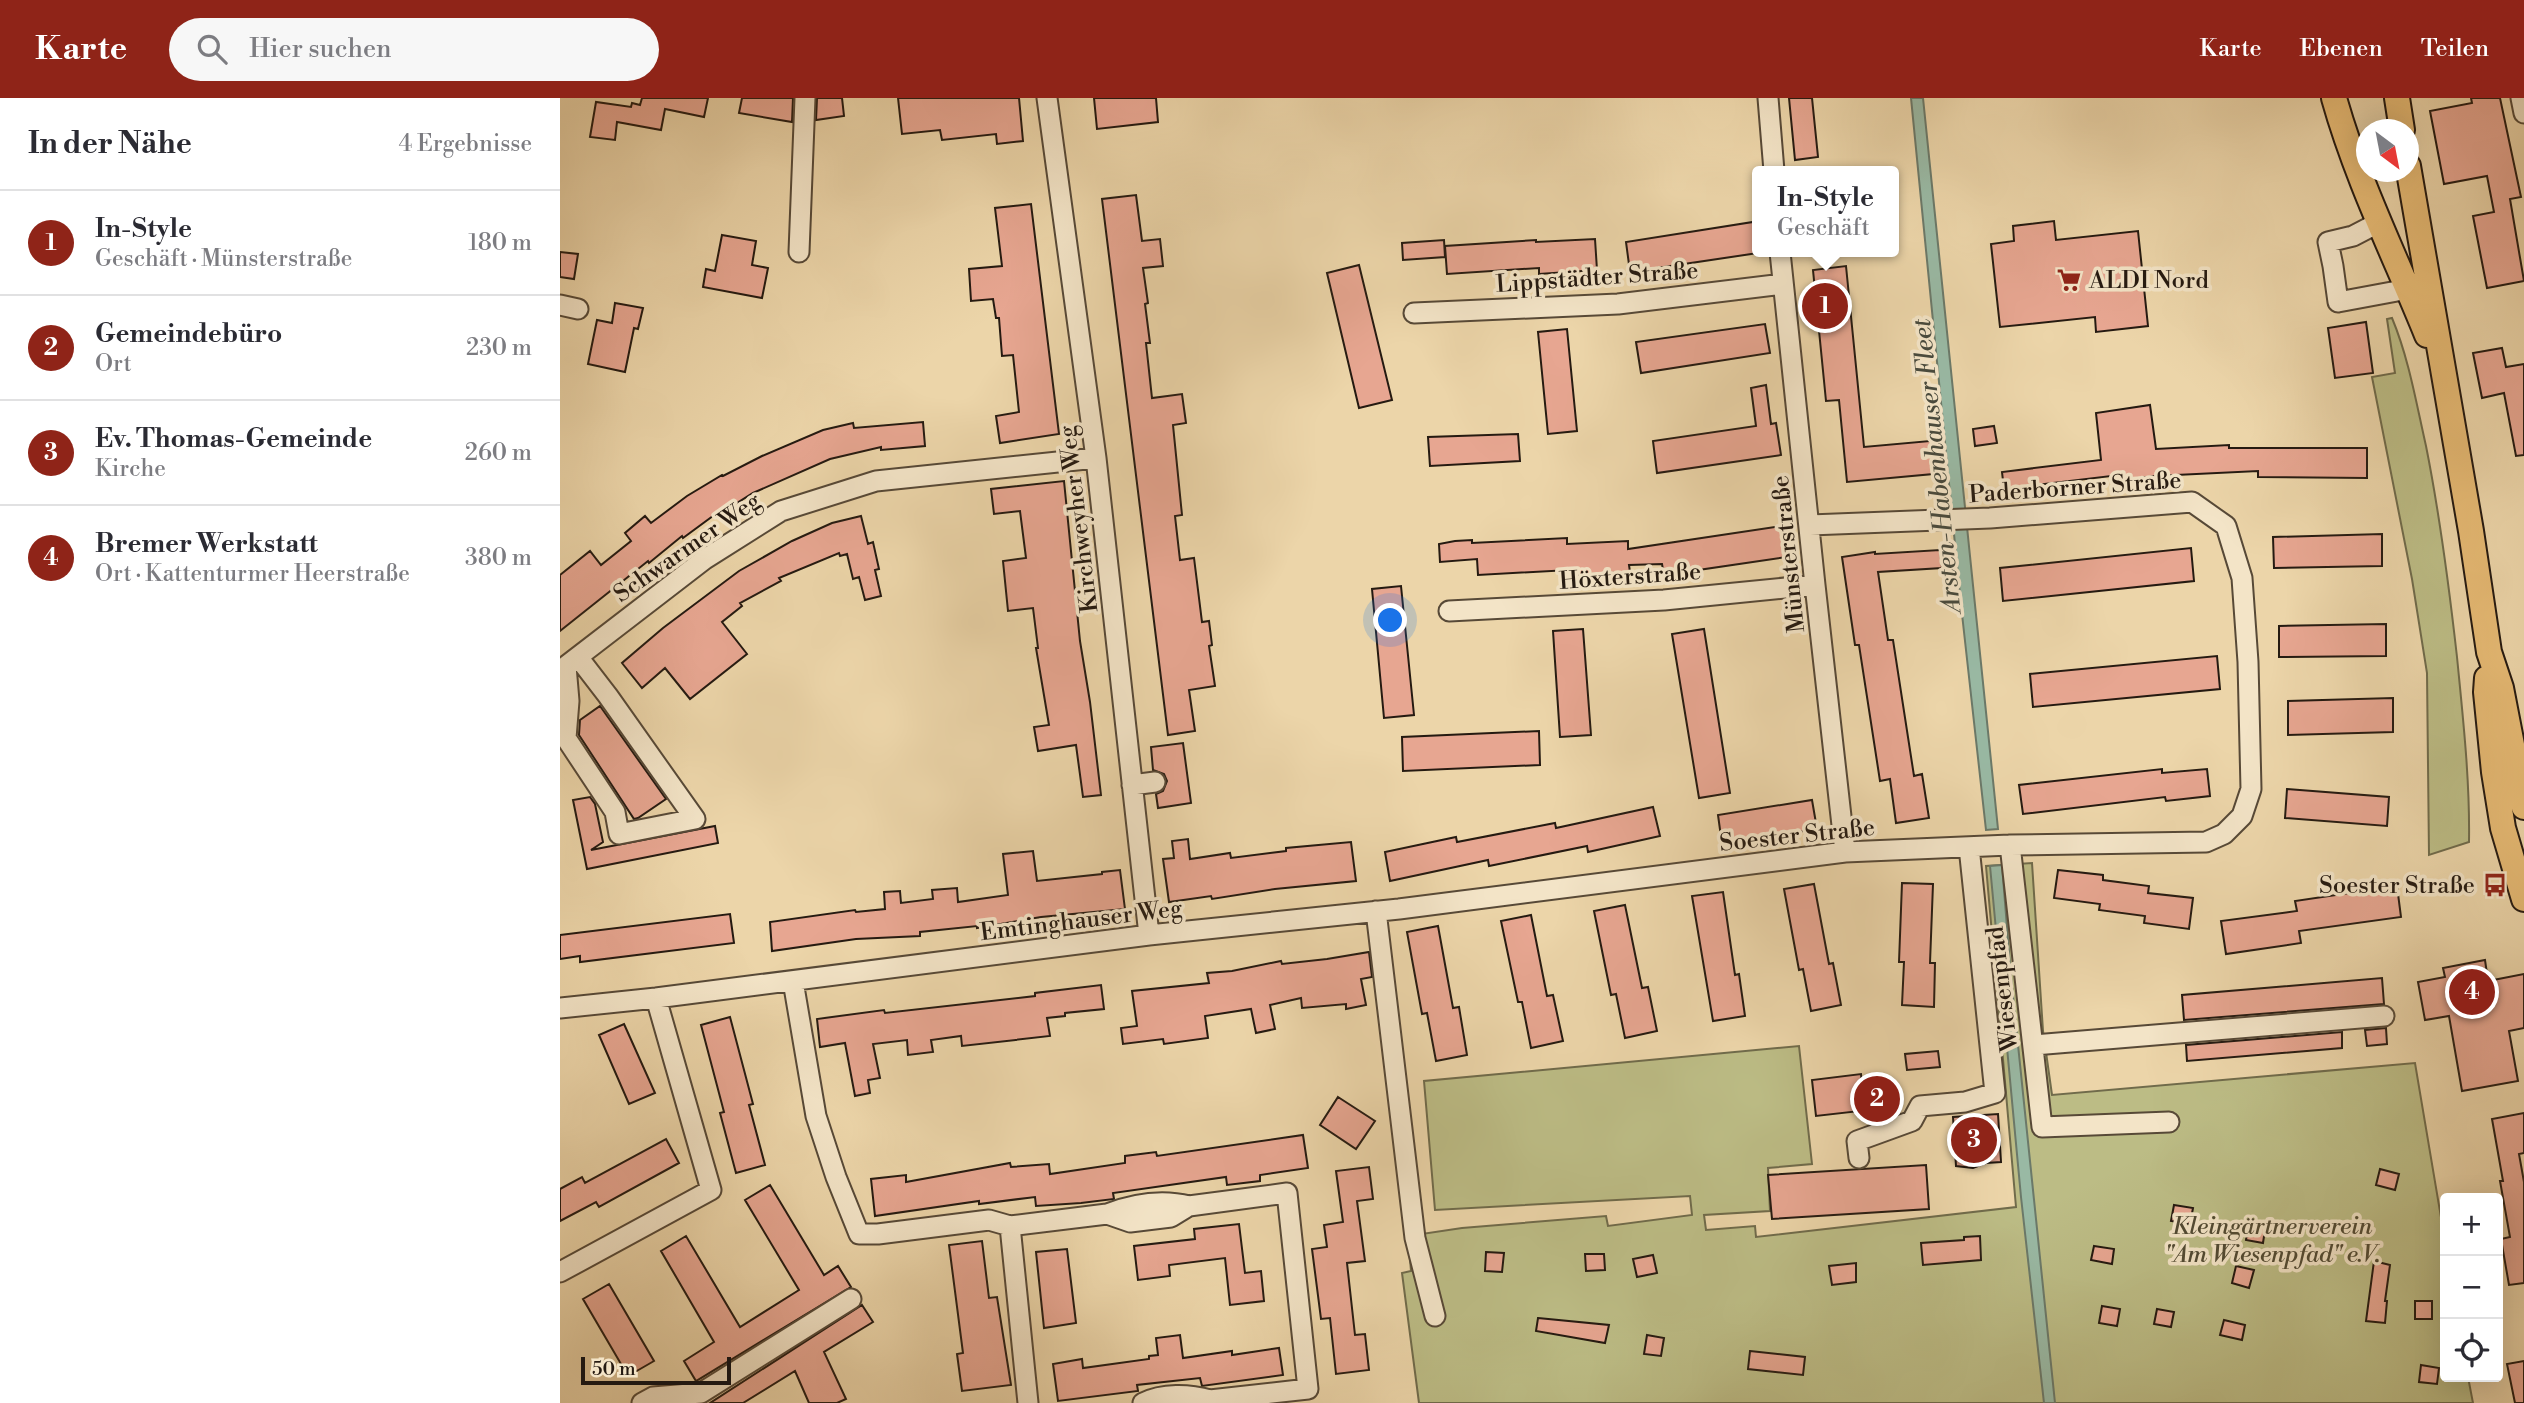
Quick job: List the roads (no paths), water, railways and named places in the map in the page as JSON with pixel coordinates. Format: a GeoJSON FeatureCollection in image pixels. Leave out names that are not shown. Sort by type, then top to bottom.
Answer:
{"type":"FeatureCollection","features":[{"type":"Feature","properties":{"kind":"main road"},"geometry":{"type":"LineString","coordinates":[[2334,98],[2378,223],[2445,379]]}},
{"type":"Feature","properties":{"kind":"main road"},"geometry":{"type":"LineString","coordinates":[[2397,98],[2400,119]]}},
{"type":"Feature","properties":{"kind":"main road"},"geometry":{"type":"LineString","coordinates":[[2412,182],[2471,531],[2488,652],[2486,692],[2494,772],[2503,828],[2524,899]]}},
{"type":"Feature","properties":{"kind":"main road"},"geometry":{"type":"LineString","coordinates":[[2488,652],[2501,688],[2524,807]]}},
{"type":"Feature","properties":{"kind":"street"},"geometry":{"type":"LineString","coordinates":[[799,252],[805,98]]}},
{"type":"Feature","properties":{"kind":"street","name":"Kirchweyher Weg"},"geometry":{"type":"LineString","coordinates":[[1047,98],[1096,458],[1149,935]]}},
{"type":"Feature","properties":{"kind":"street"},"geometry":{"type":"LineString","coordinates":[[1768,98],[1774,166]]}},
{"type":"Feature","properties":{"kind":"street"},"geometry":{"type":"LineString","coordinates":[[2521,98],[2524,113]]}},
{"type":"Feature","properties":{"kind":"street"},"geometry":{"type":"LineString","coordinates":[[2378,223],[2353,236],[2328,242],[2338,302],[2408,289]]}},
{"type":"Feature","properties":{"kind":"street","name":"Münsterstraße"},"geometry":{"type":"LineString","coordinates":[[1780,257],[1845,852]]}},
{"type":"Feature","properties":{"kind":"street","name":"Lippstädter Straße"},"geometry":{"type":"LineString","coordinates":[[1414,313],[1618,304],[1783,284]]}},
{"type":"Feature","properties":{"kind":"street","name":"Schwarmer Weg"},"geometry":{"type":"LineString","coordinates":[[572,661],[705,559],[781,511],[876,481],[1096,458]]}},
{"type":"Feature","properties":{"kind":"street","name":"Paderborner Straße"},"geometry":{"type":"LineString","coordinates":[[1810,524],[1959,520],[2192,502],[2227,526],[2242,578],[2248,662],[2251,789],[2242,816],[2224,834]]}},
{"type":"Feature","properties":{"kind":"street","name":"Höxterstraße"},"geometry":{"type":"LineString","coordinates":[[1449,611],[1664,600],[1815,585]]}},
{"type":"Feature","properties":{"kind":"street"},"geometry":{"type":"LineString","coordinates":[[572,661],[608,696],[695,819],[619,834],[615,812],[566,738],[572,661]]}},
{"type":"Feature","properties":{"kind":"street"},"geometry":{"type":"LineString","coordinates":[[1132,785],[1155,782]]}},
{"type":"Feature","properties":{"kind":"street","name":"Soester Straße"},"geometry":{"type":"LineString","coordinates":[[1376,911],[1845,852],[2010,845],[2206,842],[2224,834]]}},
{"type":"Feature","properties":{"kind":"street","name":"Wiesenpfad"},"geometry":{"type":"LineString","coordinates":[[2010,845],[2042,1127],[2169,1122]]}},
{"type":"Feature","properties":{"kind":"street"},"geometry":{"type":"LineString","coordinates":[[1859,1157],[1857,1141],[1912,1121],[1920,1106],[1965,1102],[1995,1093],[1969,847]]}},
{"type":"Feature","properties":{"kind":"street"},"geometry":{"type":"LineString","coordinates":[[1376,911],[1415,1238],[1435,1316]]}},
{"type":"Feature","properties":{"kind":"street","name":"Emtinghauser Weg"},"geometry":{"type":"LineString","coordinates":[[560,1008],[1149,935],[1376,911]]}},
{"type":"Feature","properties":{"kind":"street"},"geometry":{"type":"LineString","coordinates":[[793,981],[816,1116],[859,1234],[989,1220],[1010,1226],[1107,1214],[1130,1222],[1171,1217],[1189,1206],[1287,1193],[1308,1389],[1208,1401],[1192,1394],[1150,1399],[1143,1403]]}},
{"type":"Feature","properties":{"kind":"street"},"geometry":{"type":"LineString","coordinates":[[560,1272],[711,1190],[656,998]]}},
{"type":"Feature","properties":{"kind":"street"},"geometry":{"type":"LineString","coordinates":[[2034,1045],[2384,1016]]}},
{"type":"Feature","properties":{"kind":"street"},"geometry":{"type":"LineString","coordinates":[[1010,1226],[1028,1403]]}},
{"type":"Feature","properties":{"kind":"street"},"geometry":{"type":"LineString","coordinates":[[642,1403],[653,1397],[701,1392],[851,1299]]}},
{"type":"Feature","properties":{"kind":"place","name":"ALDI Nord"},"geometry":{"type":"Point","coordinates":[2069,280]}},
{"type":"Feature","properties":{"kind":"place","name":"In-Style"},"geometry":{"type":"Point","coordinates":[1825,306]}},
{"type":"Feature","properties":{"kind":"place","name":"Soester Straße"},"geometry":{"type":"Point","coordinates":[2495,885]}},
{"type":"Feature","properties":{"kind":"place","name":"Bremer Werkstatt"},"geometry":{"type":"Point","coordinates":[2472,992]}},
{"type":"Feature","properties":{"kind":"place","name":"Gemeindebüro"},"geometry":{"type":"Point","coordinates":[1877,1099]}},
{"type":"Feature","properties":{"kind":"place","name":"Ev. Thomas-Gemeinde"},"geometry":{"type":"Point","coordinates":[1974,1140]}},
{"type":"Feature","properties":{"kind":"water label","name":"Arsten-Habenhauser Fleet"},"geometry":{"type":"Point","coordinates":[1936,466]}},
{"type":"Feature","properties":{"kind":"park label","name":"Kleingärtnerverein \"Am Wiesenpfad\" e.V."},"geometry":{"type":"Point","coordinates":[2272,1240]}}]}
